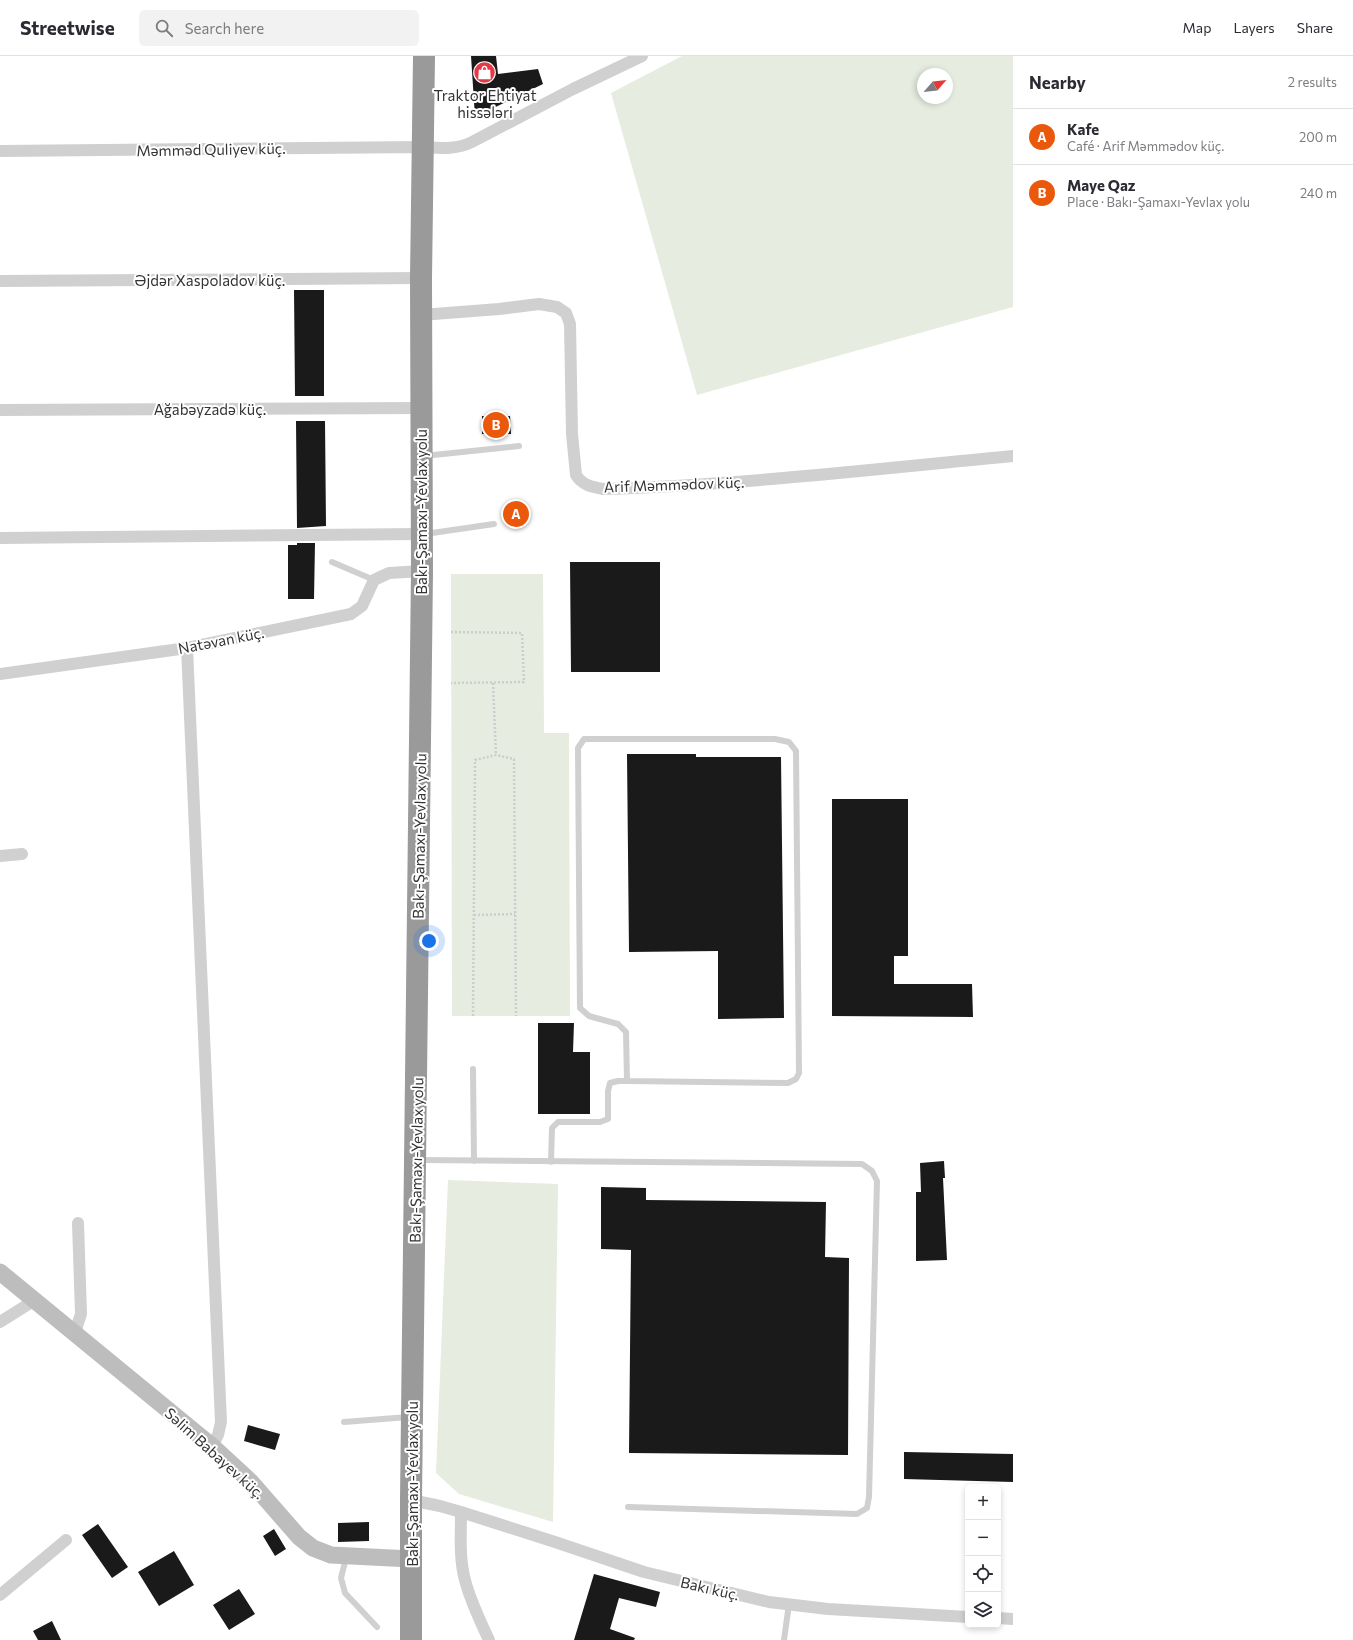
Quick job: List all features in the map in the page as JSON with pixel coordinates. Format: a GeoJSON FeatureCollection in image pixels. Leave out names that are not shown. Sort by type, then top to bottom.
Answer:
{"type":"FeatureCollection","features":[{"type":"Feature","properties":{"kind":"highway","name":"Bakı-Şamaxı-Yevlax yolu"},"geometry":{"type":"LineString","coordinates":[[411,1640],[411,1500],[422,571],[421,278],[424,56]]}},
{"type":"Feature","properties":{"kind":"street","name":"Məmməd Quliyev küç."},"geometry":{"type":"LineString","coordinates":[[0,152],[422,147],[454,148],[463,146],[573,89],[642,56]]}},
{"type":"Feature","properties":{"kind":"street","name":"Əjdər Xaspoladov küç."},"geometry":{"type":"LineString","coordinates":[[0,282],[421,278]]}},
{"type":"Feature","properties":{"kind":"street","name":"Arif Məmmədov küç."},"geometry":{"type":"LineString","coordinates":[[421,315],[500,309],[539,304],[557,307],[566,313],[570,324],[572,434],[576,475],[580,481],[595,488],[664,487],[755,481],[1013,456]]}},
{"type":"Feature","properties":{"kind":"street","name":"Ağabəyzadə küç."},"geometry":{"type":"LineString","coordinates":[[0,410],[421,408]]}},
{"type":"Feature","properties":{"kind":"street"},"geometry":{"type":"LineString","coordinates":[[0,538],[422,534]]}},
{"type":"Feature","properties":{"kind":"street"},"geometry":{"type":"LineString","coordinates":[[374,580],[389,573],[422,571]]}},
{"type":"Feature","properties":{"kind":"street","name":"Natəvan küç."},"geometry":{"type":"LineString","coordinates":[[0,674],[187,648],[351,614],[362,606],[374,580]]}},
{"type":"Feature","properties":{"kind":"street"},"geometry":{"type":"LineString","coordinates":[[187,648],[221,1422],[218,1435],[212,1446]]}},
{"type":"Feature","properties":{"kind":"street"},"geometry":{"type":"LineString","coordinates":[[0,856],[22,854]]}},
{"type":"Feature","properties":{"kind":"street"},"geometry":{"type":"LineString","coordinates":[[74,1332],[81,1314],[78,1223]]}},
{"type":"Feature","properties":{"kind":"street","name":"Səlim Babayev küç."},"geometry":{"type":"LineString","coordinates":[[0,1272],[212,1446],[251,1482],[299,1537],[313,1548],[331,1556],[411,1559]]}},
{"type":"Feature","properties":{"kind":"street"},"geometry":{"type":"LineString","coordinates":[[0,1322],[35,1300]]}},
{"type":"Feature","properties":{"kind":"street","name":"Bakı küç."},"geometry":{"type":"LineString","coordinates":[[411,1500],[461,1512],[644,1572],[718,1591],[769,1602],[843,1610],[965,1617]]}},
{"type":"Feature","properties":{"kind":"street"},"geometry":{"type":"LineString","coordinates":[[461,1512],[461,1549],[465,1580],[479,1619],[489,1640]]}},
{"type":"Feature","properties":{"kind":"street"},"geometry":{"type":"LineString","coordinates":[[0,1595],[66,1540]]}},
{"type":"Feature","properties":{"kind":"street"},"geometry":{"type":"LineString","coordinates":[[1001,1618],[1013,1619]]}},
{"type":"Feature","properties":{"kind":"lane"},"geometry":{"type":"LineString","coordinates":[[421,456],[519,446]]}},
{"type":"Feature","properties":{"kind":"lane"},"geometry":{"type":"LineString","coordinates":[[422,534],[494,524]]}},
{"type":"Feature","properties":{"kind":"lane"},"geometry":{"type":"LineString","coordinates":[[332,562],[374,580]]}},
{"type":"Feature","properties":{"kind":"lane"},"geometry":{"type":"LineString","coordinates":[[551,1162],[552,1128],[558,1122],[600,1122],[608,1119],[608,1091],[610,1083],[618,1081],[788,1083],[796,1080],[799,1073],[796,751],[790,742],[775,739],[584,739],[578,748],[580,1008],[589,1016],[618,1024],[626,1032],[627,1081]]}},
{"type":"Feature","properties":{"kind":"lane"},"geometry":{"type":"LineString","coordinates":[[473,1069],[474,1161]]}},
{"type":"Feature","properties":{"kind":"lane"},"geometry":{"type":"LineString","coordinates":[[416,1160],[862,1164],[872,1171],[877,1181],[869,1497],[867,1508],[857,1514],[628,1507]]}},
{"type":"Feature","properties":{"kind":"lane"},"geometry":{"type":"LineString","coordinates":[[344,1422],[412,1417]]}},
{"type":"Feature","properties":{"kind":"lane"},"geometry":{"type":"LineString","coordinates":[[347,1556],[341,1578],[346,1593],[377,1627]]}},
{"type":"Feature","properties":{"kind":"lane"},"geometry":{"type":"LineString","coordinates":[[784,1640],[789,1604]]}},
{"type":"Feature","properties":{"kind":"path"},"geometry":{"type":"LineString","coordinates":[[451,632],[522,633],[524,682],[451,683]]}},
{"type":"Feature","properties":{"kind":"path"},"geometry":{"type":"LineString","coordinates":[[493,683],[496,755]]}},
{"type":"Feature","properties":{"kind":"path"},"geometry":{"type":"LineString","coordinates":[[474,1016],[475,760],[496,755],[514,759],[516,1016]]}},
{"type":"Feature","properties":{"kind":"path"},"geometry":{"type":"LineString","coordinates":[[474,915],[516,914]]}},
{"type":"Feature","properties":{"kind":"shaded area"},"geometry":{"type":"Polygon","coordinates":[[[682,56],[1013,56],[1013,307],[697,395],[611,93],[682,56]]]}},
{"type":"Feature","properties":{"kind":"shaded area"},"geometry":{"type":"Polygon","coordinates":[[[451,574],[543,574],[544,733],[569,733],[570,1016],[452,1016],[451,574]]]}},
{"type":"Feature","properties":{"kind":"shaded area"},"geometry":{"type":"Polygon","coordinates":[[[448,1180],[558,1184],[553,1522],[459,1494],[436,1473],[448,1180]]]}},
{"type":"Feature","properties":{"kind":"building"},"geometry":{"type":"Polygon","coordinates":[[[471,56],[496,56],[498,74],[538,69],[543,84],[475,117],[471,56]]]}},
{"type":"Feature","properties":{"kind":"building"},"geometry":{"type":"Polygon","coordinates":[[[294,290],[324,290],[324,396],[295,396],[294,290]]]}},
{"type":"Feature","properties":{"kind":"building"},"geometry":{"type":"Polygon","coordinates":[[[482,416],[510,416],[511,434],[482,434],[482,416]]]}},
{"type":"Feature","properties":{"kind":"building"},"geometry":{"type":"Polygon","coordinates":[[[296,421],[325,421],[326,526],[297,528],[296,421]]]}},
{"type":"Feature","properties":{"kind":"building"},"geometry":{"type":"Polygon","coordinates":[[[297,543],[315,543],[314,599],[288,599],[288,545],[297,545],[297,543]]]}},
{"type":"Feature","properties":{"kind":"building"},"geometry":{"type":"Polygon","coordinates":[[[570,562],[660,562],[660,672],[571,672],[570,562]]]}},
{"type":"Feature","properties":{"kind":"building"},"geometry":{"type":"Polygon","coordinates":[[[627,754],[696,754],[696,757],[781,757],[784,1018],[718,1019],[718,951],[629,952],[627,754]]]}},
{"type":"Feature","properties":{"kind":"building"},"geometry":{"type":"Polygon","coordinates":[[[832,799],[908,799],[908,956],[894,956],[894,984],[972,984],[973,1017],[832,1016],[832,799]]]}},
{"type":"Feature","properties":{"kind":"building"},"geometry":{"type":"Polygon","coordinates":[[[538,1023],[574,1023],[573,1052],[590,1052],[590,1114],[538,1114],[538,1023]]]}},
{"type":"Feature","properties":{"kind":"building"},"geometry":{"type":"Polygon","coordinates":[[[944,1161],[945,1178],[943,1178],[947,1260],[916,1261],[916,1192],[921,1192],[920,1163],[944,1161]]]}},
{"type":"Feature","properties":{"kind":"building"},"geometry":{"type":"Polygon","coordinates":[[[601,1187],[646,1188],[646,1200],[826,1202],[825,1257],[849,1258],[848,1455],[629,1453],[631,1250],[601,1249],[601,1187]]]}},
{"type":"Feature","properties":{"kind":"building"},"geometry":{"type":"Polygon","coordinates":[[[248,1425],[280,1434],[275,1450],[244,1441],[248,1425]]]}},
{"type":"Feature","properties":{"kind":"building"},"geometry":{"type":"Polygon","coordinates":[[[904,1452],[1013,1454],[1013,1482],[904,1479],[904,1452]]]}},
{"type":"Feature","properties":{"kind":"building"},"geometry":{"type":"Polygon","coordinates":[[[369,1522],[369,1541],[338,1542],[338,1523],[369,1522]]]}},
{"type":"Feature","properties":{"kind":"building"},"geometry":{"type":"Polygon","coordinates":[[[98,1524],[128,1567],[112,1578],[82,1535],[98,1524]]]}},
{"type":"Feature","properties":{"kind":"building"},"geometry":{"type":"Polygon","coordinates":[[[274,1529],[286,1549],[275,1556],[263,1536],[274,1529]]]}},
{"type":"Feature","properties":{"kind":"building"},"geometry":{"type":"Polygon","coordinates":[[[174,1551],[194,1585],[159,1606],[138,1572],[174,1551]]]}},
{"type":"Feature","properties":{"kind":"building"},"geometry":{"type":"Polygon","coordinates":[[[594,1574],[660,1592],[656,1607],[619,1598],[610,1629],[635,1638],[634,1640],[574,1640],[594,1574]]]}},
{"type":"Feature","properties":{"kind":"building"},"geometry":{"type":"Polygon","coordinates":[[[239,1589],[255,1614],[229,1630],[213,1605],[239,1589]]]}},
{"type":"Feature","properties":{"kind":"building"},"geometry":{"type":"Polygon","coordinates":[[[52,1621],[61,1640],[38,1640],[33,1631],[52,1621]]]}},
{"type":"Feature","properties":{"kind":"place","name":"Traktor Ehtiyat hissələri"},"geometry":{"type":"Point","coordinates":[485,72]}},
{"type":"Feature","properties":{"kind":"place","name":"Maye Qaz"},"geometry":{"type":"Point","coordinates":[496,425]}},
{"type":"Feature","properties":{"kind":"place","name":"Kafe"},"geometry":{"type":"Point","coordinates":[516,514]}}]}
